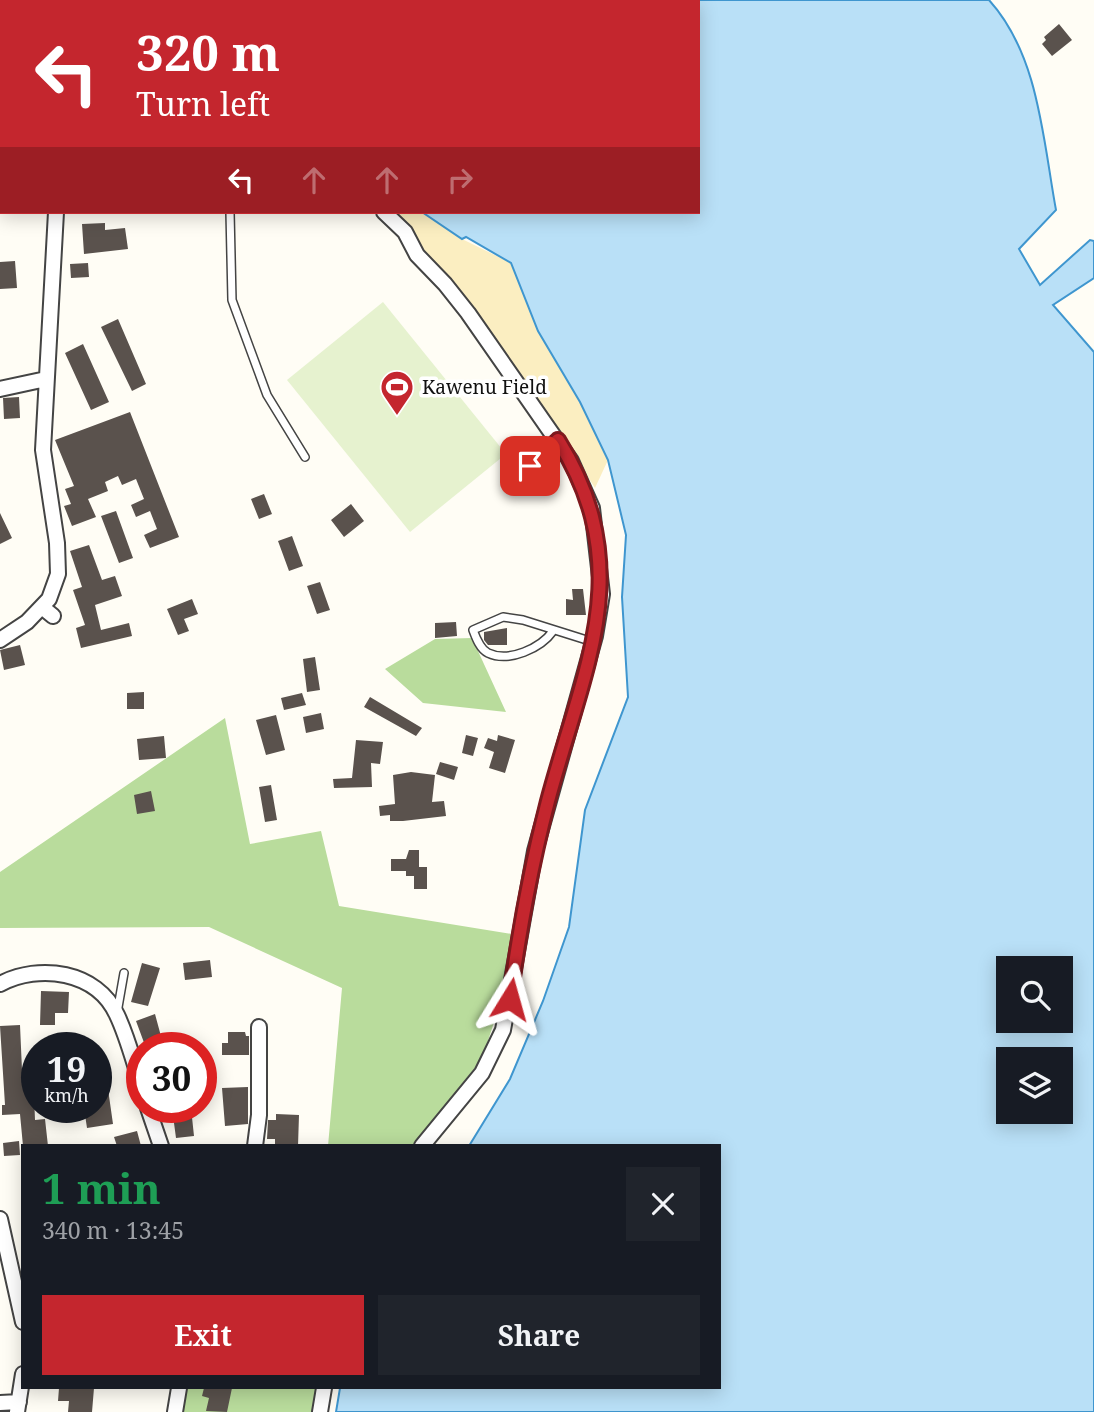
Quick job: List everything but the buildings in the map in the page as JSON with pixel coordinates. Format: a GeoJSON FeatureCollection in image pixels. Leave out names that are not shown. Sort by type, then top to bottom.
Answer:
{"type":"FeatureCollection","features":[{"type":"Feature","properties":{"kind":"street"},"geometry":{"type":"LineString","coordinates":[[0,640],[47,612],[58,574],[43,450],[56,214]]}},
{"type":"Feature","properties":{"kind":"street"},"geometry":{"type":"LineString","coordinates":[[386,214],[405,232],[417,255],[446,284],[558,440],[592,508],[602,594],[593,642],[535,851],[503,1030],[482,1073],[424,1144]]}},
{"type":"Feature","properties":{"kind":"street"},"geometry":{"type":"LineString","coordinates":[[0,389],[46,379]]}},
{"type":"Feature","properties":{"kind":"street"},"geometry":{"type":"LineString","coordinates":[[0,984],[27,973],[62,973],[94,989],[117,1013],[126,1040]]}},
{"type":"Feature","properties":{"kind":"street"},"geometry":{"type":"LineString","coordinates":[[254,1144],[259,1115],[259,1027]]}},
{"type":"Feature","properties":{"kind":"street"},"geometry":{"type":"LineString","coordinates":[[153,1123],[159,1144]]}},
{"type":"Feature","properties":{"kind":"street"},"geometry":{"type":"LineString","coordinates":[[0,1219],[21,1314]]}},
{"type":"Feature","properties":{"kind":"street"},"geometry":{"type":"LineString","coordinates":[[0,1403],[18,1407],[21,1387]]}},
{"type":"Feature","properties":{"kind":"street"},"geometry":{"type":"LineString","coordinates":[[175,1412],[179,1389]]}},
{"type":"Feature","properties":{"kind":"street"},"geometry":{"type":"LineString","coordinates":[[320,1412],[324,1389]]}},
{"type":"Feature","properties":{"kind":"lane"},"geometry":{"type":"LineString","coordinates":[[230,214],[232,300],[267,395],[305,457]]}},
{"type":"Feature","properties":{"kind":"lane"},"geometry":{"type":"LineString","coordinates":[[530,466],[558,440]]}},
{"type":"Feature","properties":{"kind":"lane"},"geometry":{"type":"LineString","coordinates":[[553,632],[544,643],[512,656],[488,653],[478,643],[473,630],[503,617],[523,620],[553,632],[593,642]]}},
{"type":"Feature","properties":{"kind":"lane"},"geometry":{"type":"LineString","coordinates":[[117,1013],[124,973]]}},
{"type":"Feature","properties":{"kind":"green space","name":"Kawenu Field"},"geometry":{"type":"Polygon","coordinates":[[[383,302],[506,454],[410,532],[287,380],[383,302]]]}},
{"type":"Feature","properties":{"kind":"green space"},"geometry":{"type":"Polygon","coordinates":[[[472,638],[506,712],[423,703],[385,669],[435,639],[472,638]]]}},
{"type":"Feature","properties":{"kind":"green space"},"geometry":{"type":"Polygon","coordinates":[[[225,718],[250,844],[321,831],[339,906],[512,934],[501,1001],[482,1059],[414,1144],[328,1144],[342,988],[209,927],[0,928],[0,872],[225,718]]]}},
{"type":"Feature","properties":{"kind":"green space"},"geometry":{"type":"Polygon","coordinates":[[[180,1389],[318,1389],[313,1412],[175,1412],[180,1389]]]}},
{"type":"Feature","properties":{"kind":"sand"},"geometry":{"type":"Polygon","coordinates":[[[389,214],[425,214],[462,239],[511,263],[538,331],[580,402],[608,460],[595,488],[498,345],[389,214]]]}},
{"type":"Feature","properties":{"kind":"water"},"geometry":{"type":"Polygon","coordinates":[[[700,0],[989,0],[1006,22],[1019,46],[1036,99],[1056,210],[1019,249],[1040,285],[1090,240],[1094,241],[1094,278],[1053,305],[1094,352],[1094,1412],[336,1412],[340,1389],[721,1389],[721,1144],[470,1144],[510,1079],[543,1001],[569,927],[585,810],[628,697],[622,597],[626,535],[608,460],[580,402],[538,331],[511,263],[466,237],[462,239],[425,214],[700,214],[700,0]]]}},
{"type":"Feature","properties":{"kind":"place","name":"Kawenu Field"},"geometry":{"type":"Point","coordinates":[397,417]}},
{"type":"Feature","properties":{"kind":"route"},"geometry":{"type":"LineString","coordinates":[[510,999],[535,851],[595,636],[602,594],[592,508],[582,483],[558,440],[530,466]]}}]}
